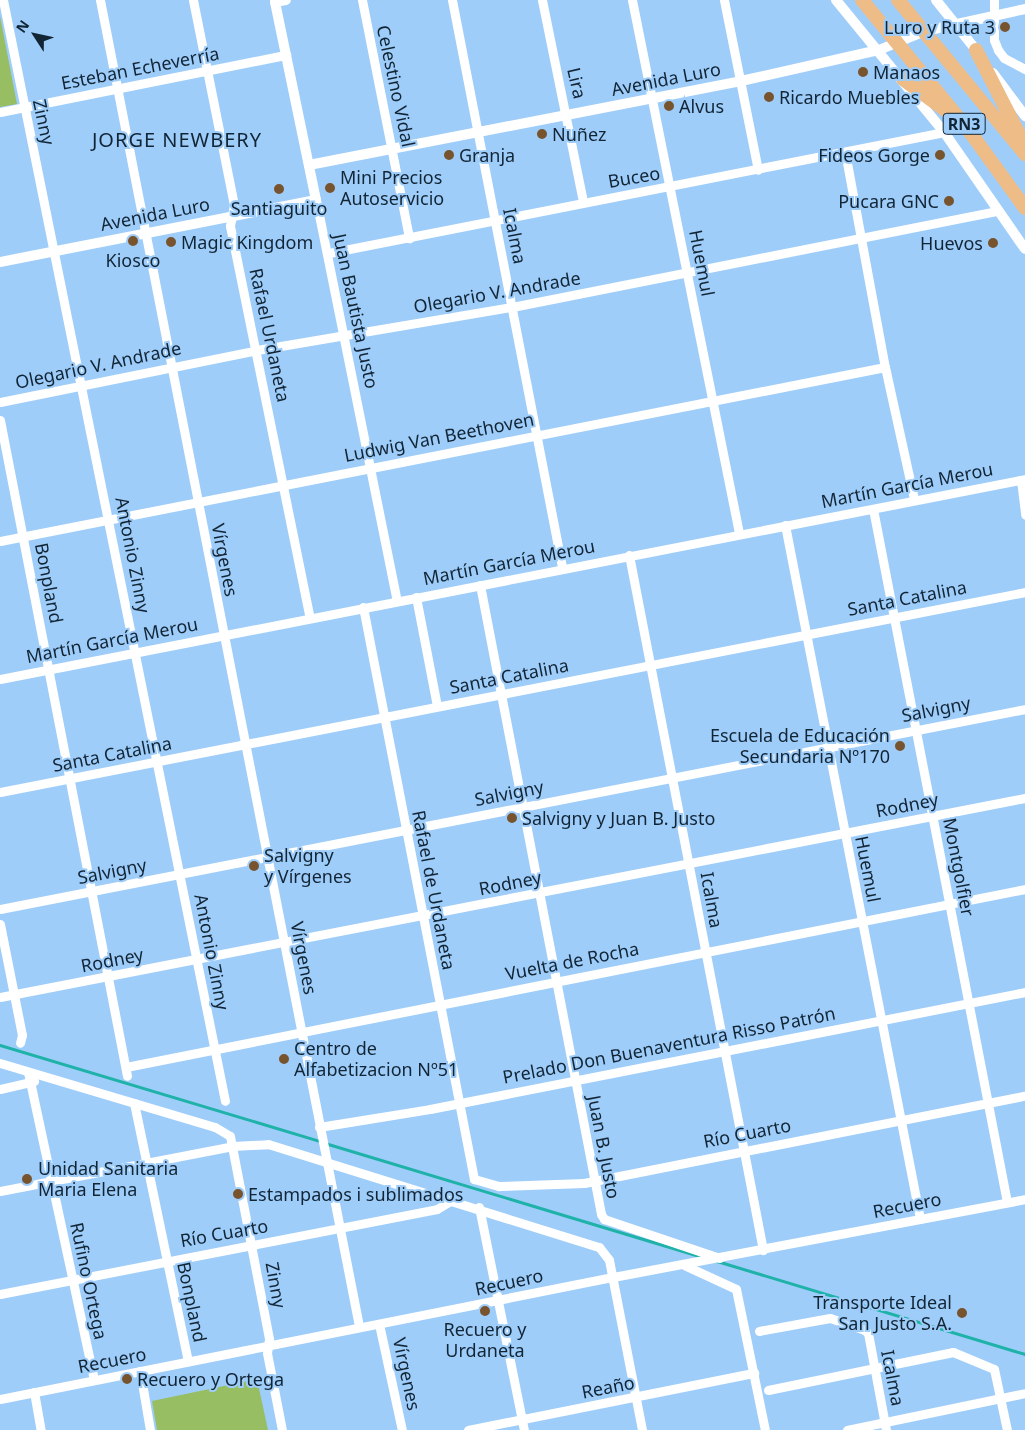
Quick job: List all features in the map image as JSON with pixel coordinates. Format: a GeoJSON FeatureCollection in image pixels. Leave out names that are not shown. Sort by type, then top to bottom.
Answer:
{"type":"FeatureCollection","features":[{"type":"Feature","properties":{"kind":"highway","name":"RN3"},"geometry":{"type":"LineString","coordinates":[[862,0],[899,42],[964,124],[1025,208]]}},
{"type":"Feature","properties":{"kind":"highway","name":"RN3"},"geometry":{"type":"LineString","coordinates":[[898,0],[926,31],[1025,154]]}},
{"type":"Feature","properties":{"kind":"highway"},"geometry":{"type":"LineString","coordinates":[[976,50],[1025,147]]}},
{"type":"Feature","properties":{"kind":"highway"},"geometry":{"type":"LineString","coordinates":[[903,79],[964,124]]}},
{"type":"Feature","properties":{"kind":"street","name":"Zinny"},"geometry":{"type":"LineString","coordinates":[[3,0],[55,250]]}},
{"type":"Feature","properties":{"kind":"street","name":"Vírgenes"},"geometry":{"type":"LineString","coordinates":[[100,0],[119,88],[170,367],[302,1031],[325,1161]]}},
{"type":"Feature","properties":{"kind":"street","name":"Rafael Urdaneta"},"geometry":{"type":"LineString","coordinates":[[193,0],[234,205],[230,226],[257,350],[310,618]]}},
{"type":"Feature","properties":{"kind":"street"},"geometry":{"type":"LineString","coordinates":[[275,1],[286,0]]}},
{"type":"Feature","properties":{"kind":"street","name":"Celestino Vidal"},"geometry":{"type":"LineString","coordinates":[[362,0],[393,149],[409,238]]}},
{"type":"Feature","properties":{"kind":"street","name":"Icalma"},"geometry":{"type":"LineString","coordinates":[[452,0],[562,567]]}},
{"type":"Feature","properties":{"kind":"street","name":"Lira"},"geometry":{"type":"LineString","coordinates":[[542,0],[567,114],[583,202]]}},
{"type":"Feature","properties":{"kind":"street","name":"Huemul"},"geometry":{"type":"LineString","coordinates":[[632,0],[740,533]]}},
{"type":"Feature","properties":{"kind":"street"},"geometry":{"type":"LineString","coordinates":[[724,0],[758,170]]}},
{"type":"Feature","properties":{"kind":"street"},"geometry":{"type":"LineString","coordinates":[[836,0],[903,79],[944,132],[1025,248]]}},
{"type":"Feature","properties":{"kind":"street"},"geometry":{"type":"LineString","coordinates":[[936,0],[1025,116]]}},
{"type":"Feature","properties":{"kind":"street"},"geometry":{"type":"LineString","coordinates":[[994,0],[996,15],[993,31],[998,50],[1004,58],[1025,68]]}},
{"type":"Feature","properties":{"kind":"street","name":"Juan Bautista Justo"},"geometry":{"type":"LineString","coordinates":[[275,1],[345,334],[398,600]]}},
{"type":"Feature","properties":{"kind":"street","name":"Avenida Luro"},"geometry":{"type":"LineString","coordinates":[[309,165],[741,81],[879,50],[926,31],[1025,9]]}},
{"type":"Feature","properties":{"kind":"street","name":"Esteban Echeverría"},"geometry":{"type":"LineString","coordinates":[[0,112],[286,56]]}},
{"type":"Feature","properties":{"kind":"street","name":"Buceo"},"geometry":{"type":"LineString","coordinates":[[328,253],[944,132]]}},
{"type":"Feature","properties":{"kind":"street"},"geometry":{"type":"LineString","coordinates":[[846,152],[885,367],[914,499]]}},
{"type":"Feature","properties":{"kind":"street","name":"Avenida Luro"},"geometry":{"type":"LineString","coordinates":[[0,262],[316,200]]}},
{"type":"Feature","properties":{"kind":"street","name":"Olegario V. Andrade"},"geometry":{"type":"LineString","coordinates":[[0,402],[257,350],[512,306],[687,273],[862,236],[999,211]]}},
{"type":"Feature","properties":{"kind":"street","name":"Antonio Zinny"},"geometry":{"type":"LineString","coordinates":[[55,250],[225,1101]]}},
{"type":"Feature","properties":{"kind":"street","name":"Ludwig Van Beethoven"},"geometry":{"type":"LineString","coordinates":[[0,541],[885,367]]}},
{"type":"Feature","properties":{"kind":"street","name":"Bonpland"},"geometry":{"type":"LineString","coordinates":[[0,420],[50,668],[126,1072]]}},
{"type":"Feature","properties":{"kind":"street"},"geometry":{"type":"LineString","coordinates":[[1023,479],[1025,515]]}},
{"type":"Feature","properties":{"kind":"street","name":"Martín García Merou"},"geometry":{"type":"LineString","coordinates":[[0,679],[480,585],[562,567],[1023,479]]}},
{"type":"Feature","properties":{"kind":"street","name":"Montgolfier"},"geometry":{"type":"LineString","coordinates":[[873,509],[1007,1202]]}},
{"type":"Feature","properties":{"kind":"street","name":"Huemul"},"geometry":{"type":"LineString","coordinates":[[785,525],[920,1219]]}},
{"type":"Feature","properties":{"kind":"street","name":"Icalma"},"geometry":{"type":"LineString","coordinates":[[629,555],[763,1250]]}},
{"type":"Feature","properties":{"kind":"street","name":"Juan B. Justo"},"geometry":{"type":"LineString","coordinates":[[480,585],[524,807],[600,1214],[604,1219],[720,1258]]}},
{"type":"Feature","properties":{"kind":"street","name":"Santa Catalina"},"geometry":{"type":"LineString","coordinates":[[0,792],[158,763],[385,716],[502,695],[1025,592]]}},
{"type":"Feature","properties":{"kind":"street"},"geometry":{"type":"LineString","coordinates":[[416,597],[437,706]]}},
{"type":"Feature","properties":{"kind":"street","name":"Rafael de Urdaneta"},"geometry":{"type":"LineString","coordinates":[[362,607],[385,716],[474,1180]]}},
{"type":"Feature","properties":{"kind":"street","name":"Salvigny"},"geometry":{"type":"LineString","coordinates":[[0,909],[1025,709]]}},
{"type":"Feature","properties":{"kind":"street","name":"Rodney"},"geometry":{"type":"LineString","coordinates":[[0,997],[285,944],[1025,798]]}},
{"type":"Feature","properties":{"kind":"street","name":"Vuelta de Rocha"},"geometry":{"type":"LineString","coordinates":[[126,1072],[215,1048],[1025,889]]}},
{"type":"Feature","properties":{"kind":"street"},"geometry":{"type":"LineString","coordinates":[[0,924],[22,1035],[20,1043]]}},
{"type":"Feature","properties":{"kind":"street","name":"Prelado Don Buenaventura Risso Patrón"},"geometry":{"type":"LineString","coordinates":[[319,1127],[459,1103],[1025,992]]}},
{"type":"Feature","properties":{"kind":"street"},"geometry":{"type":"LineString","coordinates":[[0,1063],[222,1130],[230,1136],[233,1146]]}},
{"type":"Feature","properties":{"kind":"street","name":"Rufino Ortega"},"geometry":{"type":"LineString","coordinates":[[28,1072],[50,1182],[94,1380]]}},
{"type":"Feature","properties":{"kind":"street"},"geometry":{"type":"LineString","coordinates":[[0,1089],[30,1083],[43,1077]]}},
{"type":"Feature","properties":{"kind":"street","name":"Río Cuarto"},"geometry":{"type":"LineString","coordinates":[[474,1180],[499,1186],[595,1181],[743,1150],[1025,1096]]}},
{"type":"Feature","properties":{"kind":"street","name":"Bonpland"},"geometry":{"type":"LineString","coordinates":[[134,1103],[188,1361]]}},
{"type":"Feature","properties":{"kind":"street"},"geometry":{"type":"LineString","coordinates":[[0,1191],[233,1146],[268,1144],[479,1207],[599,1247],[606,1252],[612,1277],[642,1430]]}},
{"type":"Feature","properties":{"kind":"street","name":"Zinny"},"geometry":{"type":"LineString","coordinates":[[233,1146],[252,1245],[282,1430]]}},
{"type":"Feature","properties":{"kind":"street"},"geometry":{"type":"LineString","coordinates":[[325,1161],[359,1326]]}},
{"type":"Feature","properties":{"kind":"street","name":"Recuero"},"geometry":{"type":"LineString","coordinates":[[0,1399],[359,1326],[380,1324],[612,1277],[763,1250],[1025,1198]]}},
{"type":"Feature","properties":{"kind":"street","name":"Río Cuarto"},"geometry":{"type":"LineString","coordinates":[[0,1294],[437,1208],[452,1200]]}},
{"type":"Feature","properties":{"kind":"street"},"geometry":{"type":"LineString","coordinates":[[479,1207],[523,1425]]}},
{"type":"Feature","properties":{"kind":"street"},"geometry":{"type":"LineString","coordinates":[[684,1265],[736,1289],[765,1430]]}},
{"type":"Feature","properties":{"kind":"street","name":"Icalma"},"geometry":{"type":"LineString","coordinates":[[758,1331],[830,1318],[868,1333],[885,1426]]}},
{"type":"Feature","properties":{"kind":"street","name":"Vírgenes"},"geometry":{"type":"LineString","coordinates":[[380,1324],[402,1430]]}},
{"type":"Feature","properties":{"kind":"street"},"geometry":{"type":"LineString","coordinates":[[768,1390],[946,1351],[994,1369],[1007,1430]]}},
{"type":"Feature","properties":{"kind":"street"},"geometry":{"type":"LineString","coordinates":[[140,1371],[150,1430]]}},
{"type":"Feature","properties":{"kind":"street","name":"Reaño"},"geometry":{"type":"LineString","coordinates":[[468,1430],[523,1425],[636,1398],[754,1373]]}},
{"type":"Feature","properties":{"kind":"street"},"geometry":{"type":"LineString","coordinates":[[34,1392],[40,1430]]}},
{"type":"Feature","properties":{"kind":"street"},"geometry":{"type":"LineString","coordinates":[[847,1430],[885,1426],[1000,1397],[1025,1393]]}},
{"type":"Feature","properties":{"kind":"green space"},"geometry":{"type":"Polygon","coordinates":[[[0,16],[17,104],[0,107],[0,16]]]}},
{"type":"Feature","properties":{"kind":"green space"},"geometry":{"type":"Polygon","coordinates":[[[257,1379],[268,1430],[157,1430],[152,1401],[257,1379]]]}},
{"type":"Feature","properties":{"kind":"waterway"},"geometry":{"type":"LineString","coordinates":[[0,1045],[319,1141]]}},
{"type":"Feature","properties":{"kind":"waterway"},"geometry":{"type":"LineString","coordinates":[[325,1143],[702,1257]]}},
{"type":"Feature","properties":{"kind":"waterway"},"geometry":{"type":"LineString","coordinates":[[717,1261],[1025,1354]]}},
{"type":"Feature","properties":{"kind":"place","name":"Luro y Ruta 3"},"geometry":{"type":"Point","coordinates":[1005,27]}},
{"type":"Feature","properties":{"kind":"place","name":"Manaos"},"geometry":{"type":"Point","coordinates":[863,72]}},
{"type":"Feature","properties":{"kind":"place","name":"Ricardo Muebles"},"geometry":{"type":"Point","coordinates":[769,97]}},
{"type":"Feature","properties":{"kind":"place","name":"Alvus"},"geometry":{"type":"Point","coordinates":[669,106]}},
{"type":"Feature","properties":{"kind":"place","name":"Nuñez"},"geometry":{"type":"Point","coordinates":[542,134]}},
{"type":"Feature","properties":{"kind":"place","name":"Granja"},"geometry":{"type":"Point","coordinates":[449,155]}},
{"type":"Feature","properties":{"kind":"place","name":"Fideos Gorge"},"geometry":{"type":"Point","coordinates":[940,155]}},
{"type":"Feature","properties":{"kind":"place","name":"Mini Precios Autoservicio"},"geometry":{"type":"Point","coordinates":[330,188]}},
{"type":"Feature","properties":{"kind":"place","name":"Santiaguito"},"geometry":{"type":"Point","coordinates":[279,189]}},
{"type":"Feature","properties":{"kind":"place","name":"Pucara GNC"},"geometry":{"type":"Point","coordinates":[949,201]}},
{"type":"Feature","properties":{"kind":"place","name":"Kiosco"},"geometry":{"type":"Point","coordinates":[133,241]}},
{"type":"Feature","properties":{"kind":"place","name":"Magic Kingdom"},"geometry":{"type":"Point","coordinates":[171,242]}},
{"type":"Feature","properties":{"kind":"place","name":"Huevos"},"geometry":{"type":"Point","coordinates":[993,243]}},
{"type":"Feature","properties":{"kind":"place","name":"Escuela de Educación Secundaria Nº170"},"geometry":{"type":"Point","coordinates":[900,746]}},
{"type":"Feature","properties":{"kind":"place","name":"Salvigny y Juan B. Justo"},"geometry":{"type":"Point","coordinates":[512,818]}},
{"type":"Feature","properties":{"kind":"place","name":"Salvigny y Vírgenes"},"geometry":{"type":"Point","coordinates":[254,866]}},
{"type":"Feature","properties":{"kind":"place","name":"Centro de Alfabetizacion Nº51"},"geometry":{"type":"Point","coordinates":[284,1059]}},
{"type":"Feature","properties":{"kind":"place","name":"Unidad Sanitaria Maria Elena"},"geometry":{"type":"Point","coordinates":[27,1179]}},
{"type":"Feature","properties":{"kind":"place","name":"Estampados i sublimados"},"geometry":{"type":"Point","coordinates":[238,1194]}},
{"type":"Feature","properties":{"kind":"place","name":"Recuero y Urdaneta"},"geometry":{"type":"Point","coordinates":[485,1311]}},
{"type":"Feature","properties":{"kind":"place","name":"Transporte Ideal San Justo S.A."},"geometry":{"type":"Point","coordinates":[962,1313]}},
{"type":"Feature","properties":{"kind":"place","name":"Recuero y Ortega"},"geometry":{"type":"Point","coordinates":[127,1379]}},
{"type":"Feature","properties":{"kind":"district","name":"JORGE NEWBERY"},"geometry":{"type":"Point","coordinates":[177,139]}}]}
